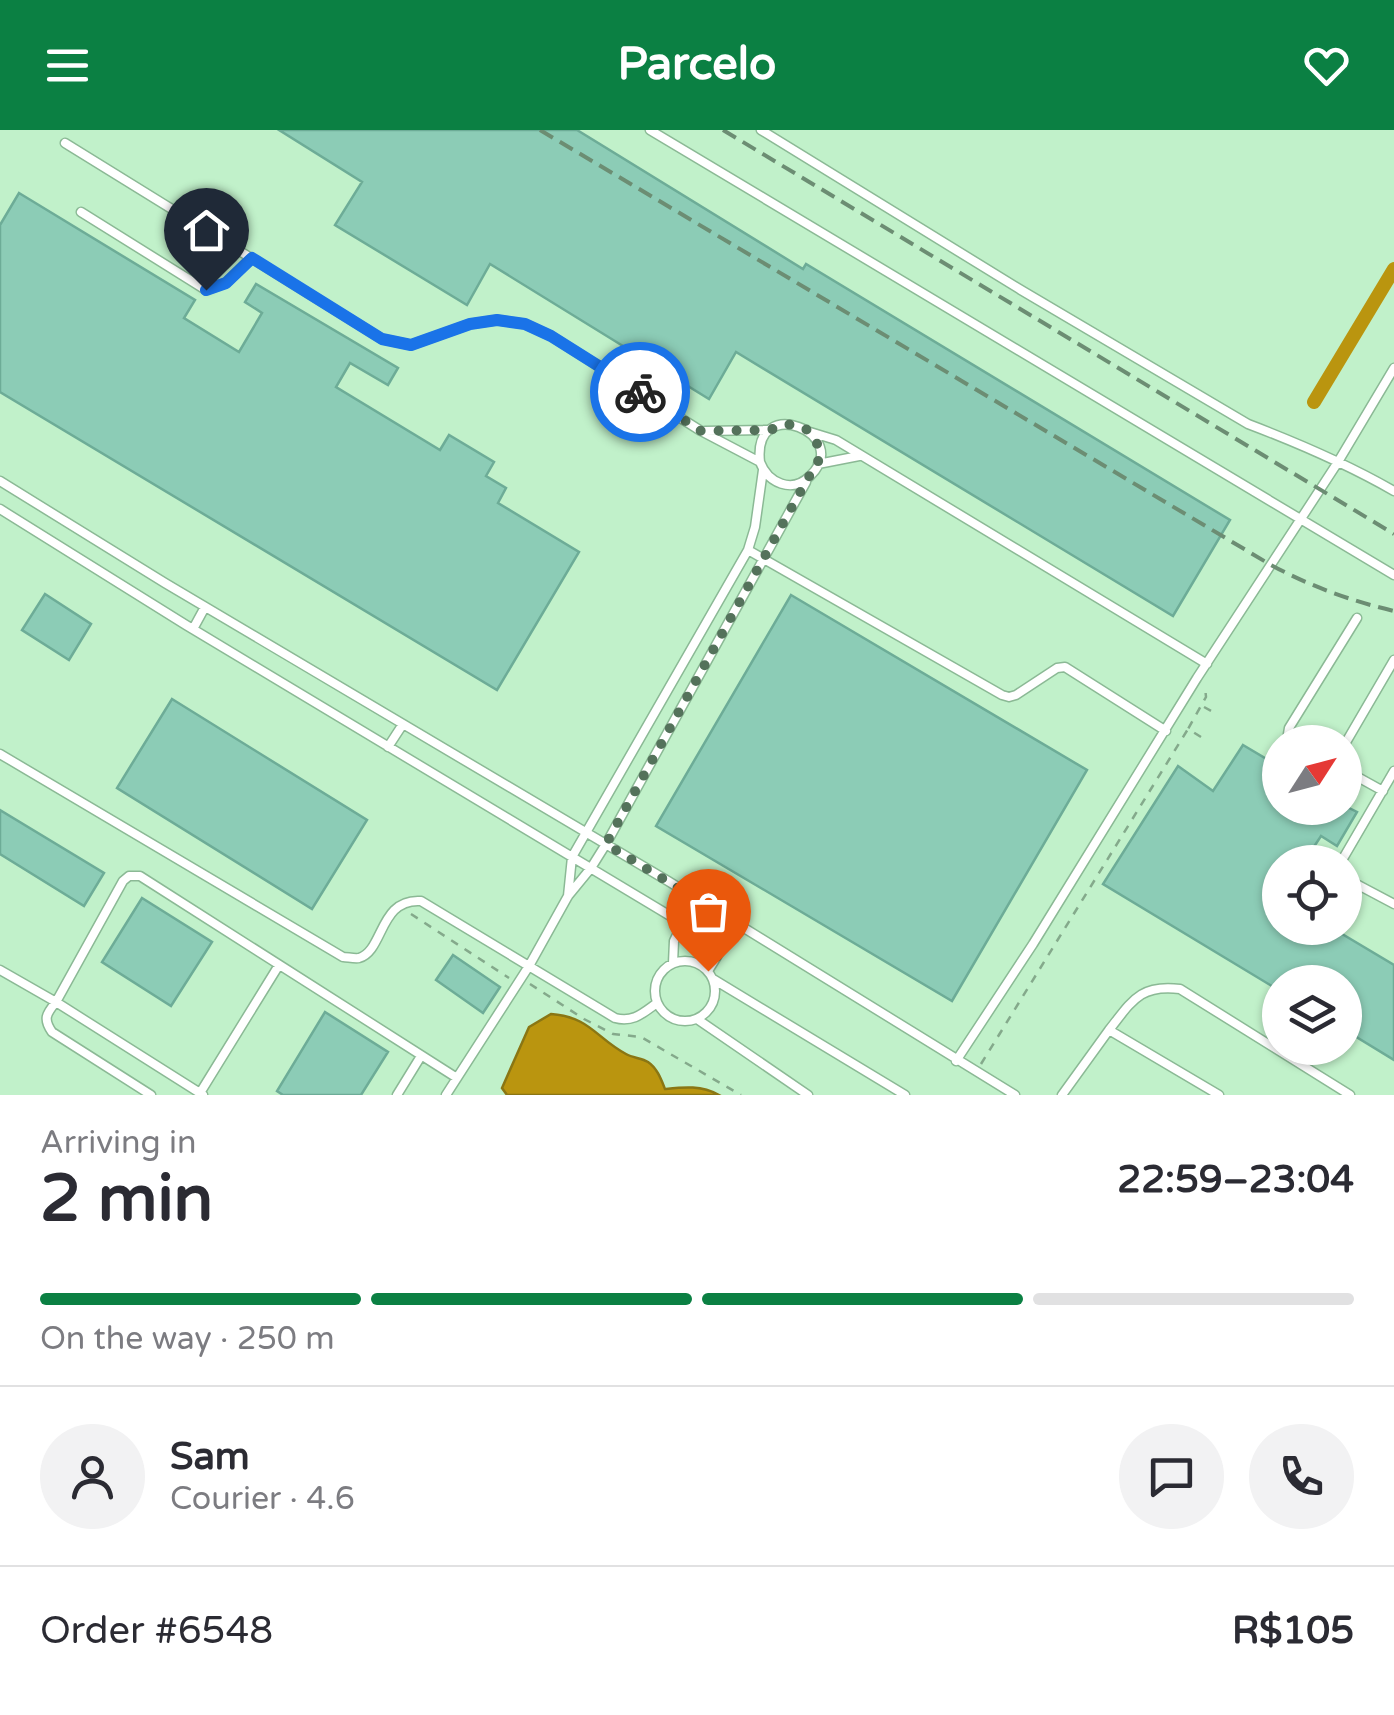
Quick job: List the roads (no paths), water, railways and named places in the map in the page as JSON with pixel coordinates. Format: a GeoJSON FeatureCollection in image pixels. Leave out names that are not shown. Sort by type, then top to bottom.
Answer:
{"type":"FeatureCollection","features":[{"type":"Feature","properties":{"kind":"lane"},"geometry":{"type":"LineString","coordinates":[[650,130],[1394,575]]}},
{"type":"Feature","properties":{"kind":"lane"},"geometry":{"type":"LineString","coordinates":[[761,130],[1248,424],[1361,472],[1394,492]]}},
{"type":"Feature","properties":{"kind":"lane"},"geometry":{"type":"LineString","coordinates":[[65,143],[382,339],[411,345],[470,324],[497,320],[525,324],[551,336],[761,466],[768,477],[784,485],[808,478]]}},
{"type":"Feature","properties":{"kind":"lane"},"geometry":{"type":"LineString","coordinates":[[81,212],[206,290],[226,283],[252,258]]}},
{"type":"Feature","properties":{"kind":"lane"},"geometry":{"type":"LineString","coordinates":[[956,1060],[1033,944],[1394,368]]}},
{"type":"Feature","properties":{"kind":"lane"},"geometry":{"type":"LineString","coordinates":[[701,431],[770,430],[786,424],[836,440],[1207,664]]}},
{"type":"Feature","properties":{"kind":"lane"},"geometry":{"type":"LineString","coordinates":[[568,896],[572,857],[585,832],[748,550],[755,527],[760,445],[770,430]]}},
{"type":"Feature","properties":{"kind":"lane"},"geometry":{"type":"LineString","coordinates":[[446,1095],[529,966],[568,896],[606,844],[818,464],[819,447],[810,432]]}},
{"type":"Feature","properties":{"kind":"lane"},"geometry":{"type":"LineString","coordinates":[[818,464],[859,456]]}},
{"type":"Feature","properties":{"kind":"lane"},"geometry":{"type":"LineString","coordinates":[[0,481],[696,898],[1014,1095]]}},
{"type":"Feature","properties":{"kind":"lane"},"geometry":{"type":"LineString","coordinates":[[19,493],[4,511],[192,629],[682,923]]}},
{"type":"Feature","properties":{"kind":"lane"},"geometry":{"type":"LineString","coordinates":[[748,550],[1002,695],[1016,695],[1057,668],[1065,667],[1166,731]]}},
{"type":"Feature","properties":{"kind":"lane"},"geometry":{"type":"LineString","coordinates":[[192,629],[205,606]]}},
{"type":"Feature","properties":{"kind":"lane"},"geometry":{"type":"LineString","coordinates":[[1290,725],[1357,618]]}},
{"type":"Feature","properties":{"kind":"lane"},"geometry":{"type":"LineString","coordinates":[[1356,725],[1394,660]]}},
{"type":"Feature","properties":{"kind":"lane"},"geometry":{"type":"LineString","coordinates":[[668,689],[686,700]]}},
{"type":"Feature","properties":{"kind":"lane"},"geometry":{"type":"LineString","coordinates":[[388,747],[403,724]]}},
{"type":"Feature","properties":{"kind":"lane"},"geometry":{"type":"LineString","coordinates":[[0,754],[343,957],[357,959],[366,954],[396,907],[408,900],[421,900],[622,1020],[637,1018],[657,1003]]}},
{"type":"Feature","properties":{"kind":"lane"},"geometry":{"type":"LineString","coordinates":[[1351,845],[1394,772]]}},
{"type":"Feature","properties":{"kind":"lane"},"geometry":{"type":"LineString","coordinates":[[1362,779],[1383,791]]}},
{"type":"Feature","properties":{"kind":"lane"},"geometry":{"type":"LineString","coordinates":[[151,1095],[52,1032],[46,1024],[46,1015],[123,881],[130,876],[140,876],[457,1078]]}},
{"type":"Feature","properties":{"kind":"lane"},"geometry":{"type":"LineString","coordinates":[[1362,887],[1394,904]]}},
{"type":"Feature","properties":{"kind":"lane"},"geometry":{"type":"LineString","coordinates":[[673,963],[674,941],[696,898]]}},
{"type":"Feature","properties":{"kind":"lane"},"geometry":{"type":"LineString","coordinates":[[697,1019],[711,1006],[715,988],[710,975],[737,924]]}},
{"type":"Feature","properties":{"kind":"lane"},"geometry":{"type":"LineString","coordinates":[[808,1095],[697,1019],[669,1017],[657,1003],[659,976],[673,963],[692,961],[905,1095]]}},
{"type":"Feature","properties":{"kind":"lane"},"geometry":{"type":"LineString","coordinates":[[0,970],[201,1094],[278,966]]}},
{"type":"Feature","properties":{"kind":"lane"},"geometry":{"type":"LineString","coordinates":[[1062,1095],[1135,997],[1150,989],[1180,989],[1350,1095]]}},
{"type":"Feature","properties":{"kind":"lane"},"geometry":{"type":"LineString","coordinates":[[1109,1030],[1219,1095]]}},
{"type":"Feature","properties":{"kind":"lane"},"geometry":{"type":"LineString","coordinates":[[397,1095],[421,1056]]}},
{"type":"Feature","properties":{"kind":"waterway"},"geometry":{"type":"LineString","coordinates":[[1314,402],[1394,269]]}},
{"type":"Feature","properties":{"kind":"railway"},"geometry":{"type":"LineString","coordinates":[[540,130],[1271,565],[1331,592],[1394,611]]}},
{"type":"Feature","properties":{"kind":"railway"},"geometry":{"type":"LineString","coordinates":[[723,130],[1394,534]]}}]}
